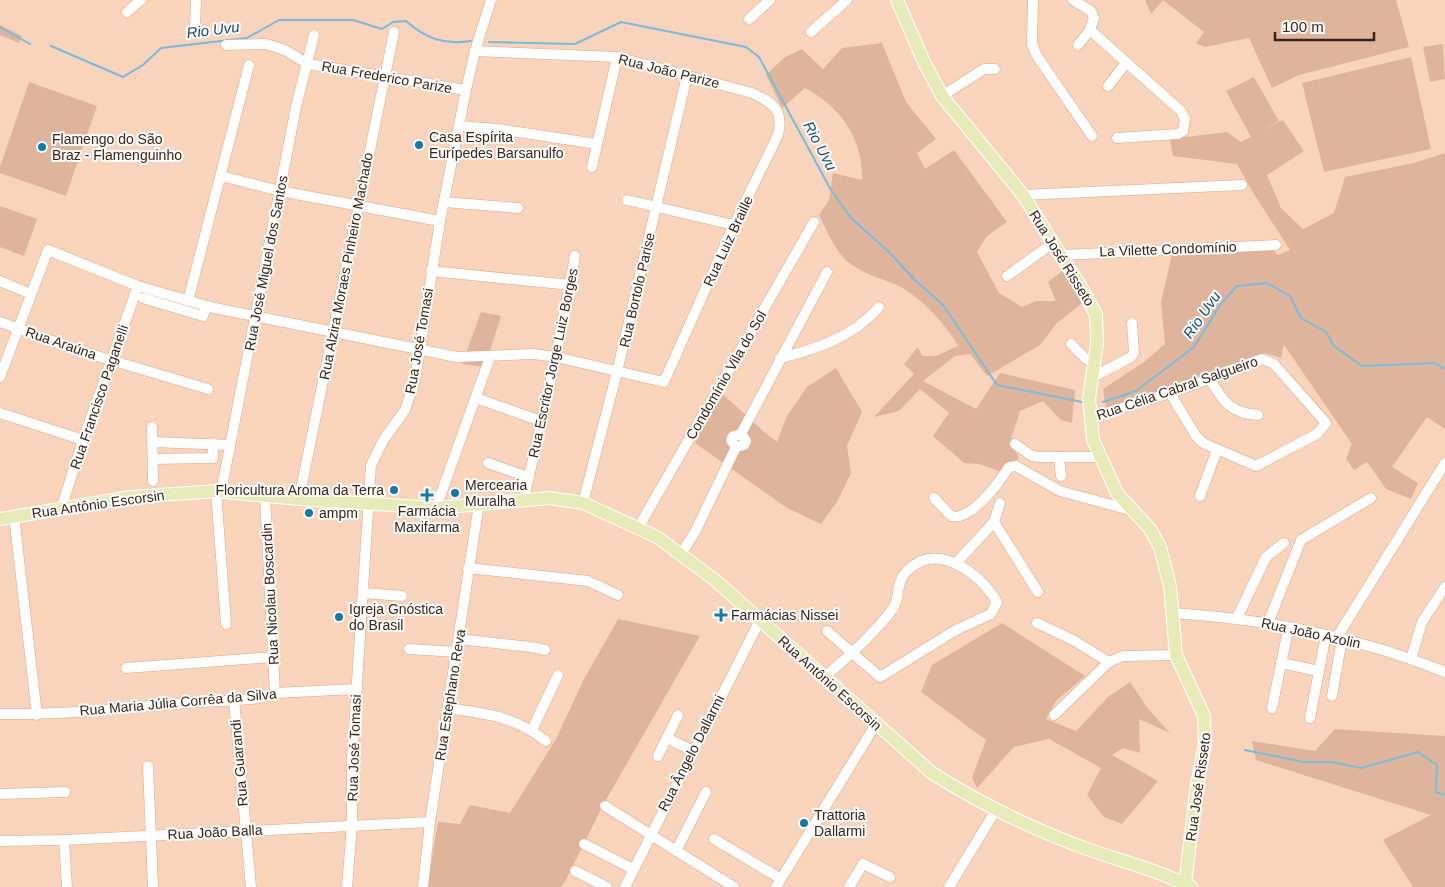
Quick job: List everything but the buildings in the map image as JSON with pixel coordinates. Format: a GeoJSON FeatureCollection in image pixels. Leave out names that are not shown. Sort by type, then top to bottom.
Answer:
{"type":"FeatureCollection","features":[{"type":"Feature","properties":{"kind":"main road","name":"Rua José Risseto"},"geometry":{"type":"LineString","coordinates":[[897,0],[924,62],[942,96],[1023,195],[1096,315],[1098,326],[1090,418],[1093,440],[1099,457],[1117,493],[1150,529],[1160,547],[1170,586],[1176,655],[1204,716],[1206,728],[1206,745],[1196,793],[1188,886]]}},
{"type":"Feature","properties":{"kind":"main road","name":"Rua Antônio Escorsin"},"geometry":{"type":"LineString","coordinates":[[0,519],[131,496],[219,492],[298,500],[436,508],[550,498],[582,503],[638,528],[681,554],[716,580],[823,678],[932,773],[996,810],[1041,831],[1188,886]]}},
{"type":"Feature","properties":{"kind":"street"},"geometry":{"type":"LineString","coordinates":[[127,12],[142,0]]}},
{"type":"Feature","properties":{"kind":"street"},"geometry":{"type":"LineString","coordinates":[[195,24],[196,0]]}},
{"type":"Feature","properties":{"kind":"street","name":"Rua José Tomasi"},"geometry":{"type":"LineString","coordinates":[[347,887],[352,825],[352,759],[370,504],[371,465],[384,439],[405,410],[415,380],[431,271],[466,90],[474,51],[491,0]]}},
{"type":"Feature","properties":{"kind":"street"},"geometry":{"type":"LineString","coordinates":[[749,18],[770,0]]}},
{"type":"Feature","properties":{"kind":"street"},"geometry":{"type":"LineString","coordinates":[[811,32],[847,0]]}},
{"type":"Feature","properties":{"kind":"street"},"geometry":{"type":"LineString","coordinates":[[1033,0],[1032,44],[1037,56],[1092,136]]}},
{"type":"Feature","properties":{"kind":"street"},"geometry":{"type":"LineString","coordinates":[[1073,0],[1091,10],[1094,18],[1090,30],[1078,45]]}},
{"type":"Feature","properties":{"kind":"street"},"geometry":{"type":"LineString","coordinates":[[1090,30],[1181,111],[1185,125],[1178,134],[1117,138]]}},
{"type":"Feature","properties":{"kind":"street","name":"Rua Alzira Moraes Pinheiro Machado"},"geometry":{"type":"LineString","coordinates":[[298,500],[394,32]]}},
{"type":"Feature","properties":{"kind":"street","name":"Rua José Miguel dos Santos"},"geometry":{"type":"LineString","coordinates":[[226,624],[219,492],[230,445],[296,107],[314,35]]}},
{"type":"Feature","properties":{"kind":"street"},"geometry":{"type":"LineString","coordinates":[[226,45],[266,44],[285,50],[308,64]]}},
{"type":"Feature","properties":{"kind":"street","name":"Rua João Parize"},"geometry":{"type":"LineString","coordinates":[[474,51],[617,57],[752,93],[770,102]]}},
{"type":"Feature","properties":{"kind":"street"},"geometry":{"type":"LineString","coordinates":[[592,167],[617,57]]}},
{"type":"Feature","properties":{"kind":"street","name":"Rua Frederico Parize"},"geometry":{"type":"LineString","coordinates":[[308,64],[466,90]]}},
{"type":"Feature","properties":{"kind":"street"},"geometry":{"type":"LineString","coordinates":[[1108,86],[1126,64]]}},
{"type":"Feature","properties":{"kind":"street"},"geometry":{"type":"LineString","coordinates":[[188,300],[250,65]]}},
{"type":"Feature","properties":{"kind":"street"},"geometry":{"type":"LineString","coordinates":[[942,96],[984,69],[995,69]]}},
{"type":"Feature","properties":{"kind":"street","name":"Rua Bortolo Parise"},"geometry":{"type":"LineString","coordinates":[[582,503],[617,372],[687,76]]}},
{"type":"Feature","properties":{"kind":"street","name":"Rua Luiz Braille"},"geometry":{"type":"LineString","coordinates":[[617,372],[664,382],[734,225],[778,135],[781,121],[770,102]]}},
{"type":"Feature","properties":{"kind":"street"},"geometry":{"type":"LineString","coordinates":[[459,126],[498,129],[597,144]]}},
{"type":"Feature","properties":{"kind":"street"},"geometry":{"type":"LineString","coordinates":[[220,181],[358,204],[440,221]]}},
{"type":"Feature","properties":{"kind":"street"},"geometry":{"type":"LineString","coordinates":[[1023,195],[1242,185]]}},
{"type":"Feature","properties":{"kind":"street"},"geometry":{"type":"LineString","coordinates":[[627,200],[734,225]]}},
{"type":"Feature","properties":{"kind":"street"},"geometry":{"type":"LineString","coordinates":[[444,202],[518,208]]}},
{"type":"Feature","properties":{"kind":"street","name":"Condomínio Vila do Sol"},"geometry":{"type":"LineString","coordinates":[[638,528],[814,222]]}},
{"type":"Feature","properties":{"kind":"street"},"geometry":{"type":"LineString","coordinates":[[1007,276],[1053,243]]}},
{"type":"Feature","properties":{"kind":"street","name":"La Vilette Condomínio"},"geometry":{"type":"LineString","coordinates":[[1061,255],[1276,245]]}},
{"type":"Feature","properties":{"kind":"street"},"geometry":{"type":"LineString","coordinates":[[0,377],[48,250],[138,286],[207,306],[457,357],[534,354],[556,357],[617,372]]}},
{"type":"Feature","properties":{"kind":"street","name":"Rua Escritor Jorge Luiz Borges"},"geometry":{"type":"LineString","coordinates":[[524,499],[571,286],[575,256]]}},
{"type":"Feature","properties":{"kind":"street"},"geometry":{"type":"LineString","coordinates":[[431,271],[571,286]]}},
{"type":"Feature","properties":{"kind":"street"},"geometry":{"type":"LineString","coordinates":[[681,554],[695,532],[736,447],[744,445],[745,436],[741,434],[827,272]]}},
{"type":"Feature","properties":{"kind":"street"},"geometry":{"type":"LineString","coordinates":[[0,281],[31,294]]}},
{"type":"Feature","properties":{"kind":"street","name":"Rua Francisco Paganelli"},"geometry":{"type":"LineString","coordinates":[[62,509],[83,440],[138,286]]}},
{"type":"Feature","properties":{"kind":"street"},"geometry":{"type":"LineString","coordinates":[[143,298],[203,316],[207,306]]}},
{"type":"Feature","properties":{"kind":"street"},"geometry":{"type":"LineString","coordinates":[[780,358],[806,352],[847,334],[879,307]]}},
{"type":"Feature","properties":{"kind":"street","name":"Rua Araúna"},"geometry":{"type":"LineString","coordinates":[[0,322],[111,360],[208,389]]}},
{"type":"Feature","properties":{"kind":"street"},"geometry":{"type":"LineString","coordinates":[[1093,377],[1134,354],[1132,323]]}},
{"type":"Feature","properties":{"kind":"street"},"geometry":{"type":"LineString","coordinates":[[1071,344],[1086,360],[1095,363]]}},
{"type":"Feature","properties":{"kind":"street"},"geometry":{"type":"LineString","coordinates":[[436,508],[490,357]]}},
{"type":"Feature","properties":{"kind":"street","name":"Rua Célia Cabral Salgueiro"},"geometry":{"type":"LineString","coordinates":[[1090,418],[1170,393],[1262,358],[1268,360],[1282,372],[1326,423],[1317,434],[1256,466],[1218,450]]}},
{"type":"Feature","properties":{"kind":"street"},"geometry":{"type":"LineString","coordinates":[[1209,378],[1224,404],[1247,414],[1258,415]]}},
{"type":"Feature","properties":{"kind":"street"},"geometry":{"type":"LineString","coordinates":[[1170,393],[1196,436],[1218,450],[1200,496]]}},
{"type":"Feature","properties":{"kind":"street"},"geometry":{"type":"LineString","coordinates":[[476,398],[541,421]]}},
{"type":"Feature","properties":{"kind":"street"},"geometry":{"type":"LineString","coordinates":[[0,413],[83,440]]}},
{"type":"Feature","properties":{"kind":"street"},"geometry":{"type":"LineString","coordinates":[[152,427],[154,481]]}},
{"type":"Feature","properties":{"kind":"street"},"geometry":{"type":"LineString","coordinates":[[152,442],[230,445]]}},
{"type":"Feature","properties":{"kind":"street"},"geometry":{"type":"LineString","coordinates":[[153,459],[212,458],[213,443]]}},
{"type":"Feature","properties":{"kind":"street"},"geometry":{"type":"LineString","coordinates":[[1015,444],[1032,456],[1099,457]]}},
{"type":"Feature","properties":{"kind":"street"},"geometry":{"type":"LineString","coordinates":[[1059,457],[1061,476]]}},
{"type":"Feature","properties":{"kind":"street"},"geometry":{"type":"LineString","coordinates":[[488,463],[528,477]]}},
{"type":"Feature","properties":{"kind":"street"},"geometry":{"type":"LineString","coordinates":[[1332,696],[1340,638],[1445,463]]}},
{"type":"Feature","properties":{"kind":"street"},"geometry":{"type":"LineString","coordinates":[[934,498],[952,516],[960,516],[986,498],[1010,467],[1016,466],[1060,491],[1136,512]]}},
{"type":"Feature","properties":{"kind":"street","name":"Rua Nicolau Boscardin"},"geometry":{"type":"LineString","coordinates":[[265,496],[275,693]]}},
{"type":"Feature","properties":{"kind":"street"},"geometry":{"type":"LineString","coordinates":[[1268,623],[1301,540],[1371,498]]}},
{"type":"Feature","properties":{"kind":"street"},"geometry":{"type":"LineString","coordinates":[[957,562],[994,522],[1000,503]]}},
{"type":"Feature","properties":{"kind":"street","name":"Rua Estephano Reva"},"geometry":{"type":"LineString","coordinates":[[423,887],[430,822],[479,504]]}},
{"type":"Feature","properties":{"kind":"street"},"geometry":{"type":"LineString","coordinates":[[14,516],[37,715]]}},
{"type":"Feature","properties":{"kind":"street"},"geometry":{"type":"LineString","coordinates":[[994,522],[1038,592]]}},
{"type":"Feature","properties":{"kind":"street"},"geometry":{"type":"LineString","coordinates":[[1237,618],[1266,557],[1284,543]]}},
{"type":"Feature","properties":{"kind":"street"},"geometry":{"type":"LineString","coordinates":[[823,678],[852,653],[894,609],[898,582],[906,571],[916,564],[927,560],[947,559],[957,562],[988,587],[997,602],[991,614],[956,630],[880,677],[852,653],[827,631]]}},
{"type":"Feature","properties":{"kind":"street"},"geometry":{"type":"LineString","coordinates":[[468,568],[581,580],[618,595]]}},
{"type":"Feature","properties":{"kind":"street"},"geometry":{"type":"LineString","coordinates":[[1411,659],[1422,622],[1445,587]]}},
{"type":"Feature","properties":{"kind":"street"},"geometry":{"type":"LineString","coordinates":[[364,593],[402,596]]}},
{"type":"Feature","properties":{"kind":"street","name":"Rua João Azolin"},"geometry":{"type":"LineString","coordinates":[[1173,613],[1237,618],[1326,634],[1411,659],[1445,672]]}},
{"type":"Feature","properties":{"kind":"street","name":"Rua Ângelo Dallarmi"},"geometry":{"type":"LineString","coordinates":[[624,887],[760,620]]}},
{"type":"Feature","properties":{"kind":"street"},"geometry":{"type":"LineString","coordinates":[[1037,623],[1073,640],[1109,662]]}},
{"type":"Feature","properties":{"kind":"street"},"geometry":{"type":"LineString","coordinates":[[1310,718],[1326,634]]}},
{"type":"Feature","properties":{"kind":"street"},"geometry":{"type":"LineString","coordinates":[[1272,708],[1287,635]]}},
{"type":"Feature","properties":{"kind":"street"},"geometry":{"type":"LineString","coordinates":[[459,639],[545,650]]}},
{"type":"Feature","properties":{"kind":"street"},"geometry":{"type":"LineString","coordinates":[[410,649],[457,652]]}},
{"type":"Feature","properties":{"kind":"street"},"geometry":{"type":"LineString","coordinates":[[1054,715],[1109,662],[1123,656],[1176,655]]}},
{"type":"Feature","properties":{"kind":"street"},"geometry":{"type":"LineString","coordinates":[[126,668],[273,657]]}},
{"type":"Feature","properties":{"kind":"street"},"geometry":{"type":"LineString","coordinates":[[1281,663],[1319,671]]}},
{"type":"Feature","properties":{"kind":"street"},"geometry":{"type":"LineString","coordinates":[[532,730],[558,675]]}},
{"type":"Feature","properties":{"kind":"street","name":"Rua Maria Júlia Corrêa da Silva"},"geometry":{"type":"LineString","coordinates":[[0,714],[37,715],[269,696],[275,693],[357,689]]}},
{"type":"Feature","properties":{"kind":"street","name":"Rua Guarandi"},"geometry":{"type":"LineString","coordinates":[[234,699],[244,830],[251,887]]}},
{"type":"Feature","properties":{"kind":"street"},"geometry":{"type":"LineString","coordinates":[[448,708],[499,716],[532,730],[546,741]]}},
{"type":"Feature","properties":{"kind":"street"},"geometry":{"type":"LineString","coordinates":[[658,756],[678,715]]}},
{"type":"Feature","properties":{"kind":"street"},"geometry":{"type":"LineString","coordinates":[[714,838],[778,883],[876,724]]}},
{"type":"Feature","properties":{"kind":"street"},"geometry":{"type":"LineString","coordinates":[[667,738],[693,751]]}},
{"type":"Feature","properties":{"kind":"street"},"geometry":{"type":"LineString","coordinates":[[148,766],[153,887]]}},
{"type":"Feature","properties":{"kind":"street"},"geometry":{"type":"LineString","coordinates":[[0,794],[66,792]]}},
{"type":"Feature","properties":{"kind":"street"},"geometry":{"type":"LineString","coordinates":[[676,851],[706,792]]}},
{"type":"Feature","properties":{"kind":"street"},"geometry":{"type":"LineString","coordinates":[[606,806],[734,887]]}},
{"type":"Feature","properties":{"kind":"street"},"geometry":{"type":"LineString","coordinates":[[949,887],[996,810]]}},
{"type":"Feature","properties":{"kind":"street","name":"Rua João Balla"},"geometry":{"type":"LineString","coordinates":[[0,841],[64,840],[430,822]]}},
{"type":"Feature","properties":{"kind":"street"},"geometry":{"type":"LineString","coordinates":[[64,840],[67,887]]}},
{"type":"Feature","properties":{"kind":"street"},"geometry":{"type":"LineString","coordinates":[[584,844],[633,870]]}},
{"type":"Feature","properties":{"kind":"street"},"geometry":{"type":"LineString","coordinates":[[849,887],[863,864],[890,877]]}},
{"type":"Feature","properties":{"kind":"street"},"geometry":{"type":"LineString","coordinates":[[575,871],[607,887]]}},
{"type":"Feature","properties":{"kind":"shaded area"},"geometry":{"type":"Polygon","coordinates":[[[1145,0],[1163,0],[1151,14],[1145,0]]]}},
{"type":"Feature","properties":{"kind":"shaded area"},"geometry":{"type":"Polygon","coordinates":[[[1163,0],[1396,0],[1409,47],[1299,75],[1272,88],[1249,38],[1205,47],[1196,43],[1204,32],[1163,0]]]}},
{"type":"Feature","properties":{"kind":"shaded area"},"geometry":{"type":"Polygon","coordinates":[[[0,25],[22,36],[19,43],[0,35],[0,25]]]}},
{"type":"Feature","properties":{"kind":"shaded area"},"geometry":{"type":"Polygon","coordinates":[[[882,43],[906,102],[936,139],[917,153],[925,169],[954,150],[1007,222],[987,236],[977,252],[999,293],[1022,307],[1036,301],[1056,301],[1048,282],[1065,269],[1082,303],[1056,324],[1040,345],[987,376],[970,354],[955,356],[923,381],[976,409],[1000,373],[1075,390],[1072,423],[1061,420],[1043,401],[1020,411],[1010,442],[1019,458],[1002,472],[979,464],[964,463],[933,436],[949,413],[920,389],[899,411],[874,417],[914,374],[904,364],[918,347],[922,356],[936,356],[958,346],[940,321],[916,297],[899,286],[856,268],[836,248],[819,215],[829,200],[833,173],[862,180],[861,164],[854,137],[839,114],[829,104],[805,88],[782,108],[766,75],[785,57],[802,49],[823,69],[842,48],[882,43]]]}},
{"type":"Feature","properties":{"kind":"shaded area"},"geometry":{"type":"Polygon","coordinates":[[[1443,44],[1445,79],[1430,82],[1423,47],[1443,44]]]}},
{"type":"Feature","properties":{"kind":"shaded area"},"geometry":{"type":"Polygon","coordinates":[[[1411,57],[1431,149],[1324,172],[1302,83],[1411,57]]]}},
{"type":"Feature","properties":{"kind":"shaded area"},"geometry":{"type":"Polygon","coordinates":[[[1254,77],[1279,121],[1265,129],[1283,120],[1304,151],[1267,175],[1281,208],[1303,229],[1334,213],[1345,177],[1414,163],[1445,153],[1445,429],[1427,417],[1392,467],[1418,483],[1411,499],[1386,489],[1367,462],[1354,470],[1346,459],[1352,444],[1284,345],[1281,358],[1265,353],[1137,401],[1106,409],[1103,389],[1144,362],[1165,344],[1161,302],[1173,250],[1271,249],[1278,255],[1290,250],[1237,164],[1173,156],[1170,139],[1227,132],[1241,142],[1251,137],[1226,91],[1254,77]]]}},
{"type":"Feature","properties":{"kind":"shaded area"},"geometry":{"type":"Polygon","coordinates":[[[29,82],[97,106],[66,196],[0,173],[0,167],[29,82]]]}},
{"type":"Feature","properties":{"kind":"shaded area"},"geometry":{"type":"Polygon","coordinates":[[[0,206],[37,219],[24,256],[0,247],[0,206]]]}},
{"type":"Feature","properties":{"kind":"shaded area"},"geometry":{"type":"Polygon","coordinates":[[[481,312],[501,316],[485,367],[462,364],[481,312]]]}},
{"type":"Feature","properties":{"kind":"shaded area"},"geometry":{"type":"Polygon","coordinates":[[[836,368],[862,412],[847,446],[851,473],[837,502],[821,524],[787,508],[695,443],[720,392],[777,442],[787,416],[807,387],[836,368]]]}},
{"type":"Feature","properties":{"kind":"shaded area"},"geometry":{"type":"Polygon","coordinates":[[[618,619],[700,636],[603,805],[565,882],[560,887],[427,887],[438,822],[460,824],[470,805],[510,813],[556,739],[583,681],[618,619]]]}},
{"type":"Feature","properties":{"kind":"shaded area"},"geometry":{"type":"Polygon","coordinates":[[[1002,623],[1085,676],[1056,701],[1046,719],[1076,731],[1108,697],[1130,682],[1149,710],[1170,733],[1139,719],[1140,753],[1123,748],[1112,755],[1158,781],[1122,824],[1104,817],[1087,795],[1101,768],[1049,739],[1014,747],[977,788],[972,778],[986,740],[921,692],[932,665],[1002,623]]]}},
{"type":"Feature","properties":{"kind":"shaded area"},"geometry":{"type":"Polygon","coordinates":[[[1335,729],[1445,736],[1445,887],[1413,887],[1383,840],[1431,815],[1256,760],[1252,741],[1315,751],[1335,729]]]}},
{"type":"Feature","properties":{"kind":"waterway","name":"Rio Uvu"},"geometry":{"type":"LineString","coordinates":[[51,46],[123,77],[143,65],[161,48],[247,38],[279,20],[353,20],[382,29],[393,22],[406,21],[421,32],[436,39],[453,42],[471,41]]}},
{"type":"Feature","properties":{"kind":"waterway","name":"Rio Uvu"},"geometry":{"type":"LineString","coordinates":[[489,42],[575,44],[621,22],[746,47],[759,57],[831,190],[851,218],[943,305],[997,385],[1082,402]]}},
{"type":"Feature","properties":{"kind":"waterway","name":"Rio Uvu"},"geometry":{"type":"LineString","coordinates":[[0,27],[30,44]]}},
{"type":"Feature","properties":{"kind":"waterway","name":"Rio Uvu"},"geometry":{"type":"LineString","coordinates":[[1103,402],[1136,391],[1194,347],[1220,305],[1237,286],[1267,283],[1290,296],[1301,318],[1326,332],[1334,346],[1362,366],[1435,363],[1445,369]]}},
{"type":"Feature","properties":{"kind":"waterway"},"geometry":{"type":"LineString","coordinates":[[1245,750],[1304,762],[1332,762],[1361,768],[1418,752],[1437,765],[1436,792],[1445,795]]}},
{"type":"Feature","properties":{"kind":"place","name":"Casa Espírita Eurípedes Barsanulfo"},"geometry":{"type":"Point","coordinates":[419,145]}},
{"type":"Feature","properties":{"kind":"place","name":"Flamengo do São Braz - Flamenguinho"},"geometry":{"type":"Point","coordinates":[42,147]}},
{"type":"Feature","properties":{"kind":"place","name":"Floricultura Aroma da Terra"},"geometry":{"type":"Point","coordinates":[394,490]}},
{"type":"Feature","properties":{"kind":"place","name":"Mercearia Muralha"},"geometry":{"type":"Point","coordinates":[455,493]}},
{"type":"Feature","properties":{"kind":"place","name":"Farmácia Maxifarma"},"geometry":{"type":"Point","coordinates":[427,495]}},
{"type":"Feature","properties":{"kind":"place","name":"ampm"},"geometry":{"type":"Point","coordinates":[309,513]}},
{"type":"Feature","properties":{"kind":"place","name":"Farmácias Nissei"},"geometry":{"type":"Point","coordinates":[721,615]}},
{"type":"Feature","properties":{"kind":"place","name":"Igreja Gnóstica do Brasil"},"geometry":{"type":"Point","coordinates":[339,617]}},
{"type":"Feature","properties":{"kind":"place","name":"Trattoria Dallarmi"},"geometry":{"type":"Point","coordinates":[804,823]}}]}
